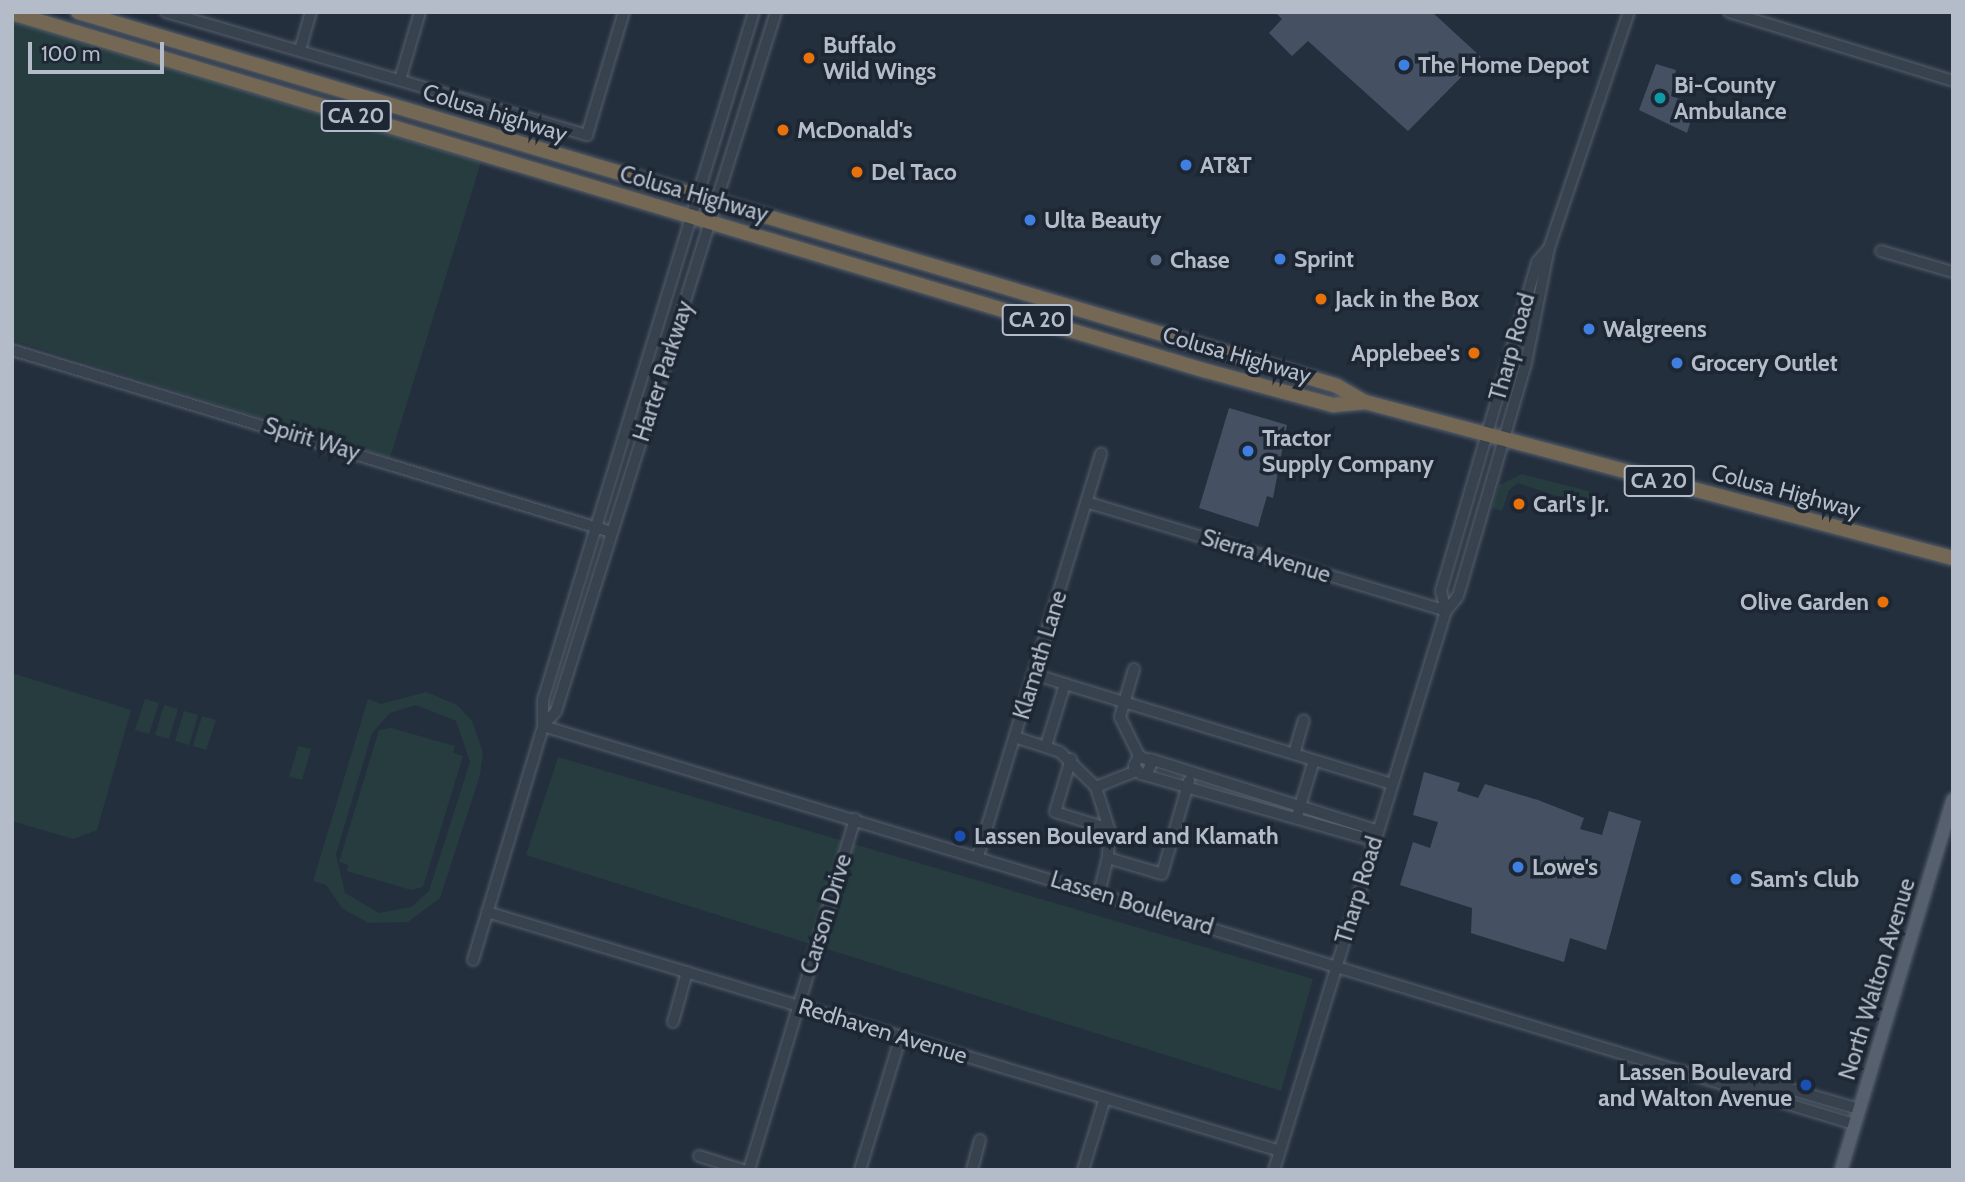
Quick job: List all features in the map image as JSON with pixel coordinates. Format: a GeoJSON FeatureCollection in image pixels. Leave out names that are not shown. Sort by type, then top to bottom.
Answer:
{"type":"FeatureCollection","features":[{"type":"Feature","properties":{"kind":"highway","name":"Colusa highway"},"geometry":{"type":"LineString","coordinates":[[78,12],[698,198]]}},
{"type":"Feature","properties":{"kind":"highway","name":"Colusa Highway"},"geometry":{"type":"LineString","coordinates":[[12,13],[1219,375],[1333,405],[1365,402]]}},
{"type":"Feature","properties":{"kind":"highway","name":"Colusa Highway"},"geometry":{"type":"LineString","coordinates":[[698,198],[1337,386],[1365,402],[1953,558]]}},
{"type":"Feature","properties":{"kind":"main road","name":"North Walton Avenue"},"geometry":{"type":"LineString","coordinates":[[1840,1170],[1953,800]]}},
{"type":"Feature","properties":{"kind":"street"},"geometry":{"type":"LineString","coordinates":[[166,12],[194,16],[587,135],[624,12]]}},
{"type":"Feature","properties":{"kind":"street"},"geometry":{"type":"LineString","coordinates":[[300,50],[311,12]]}},
{"type":"Feature","properties":{"kind":"street"},"geometry":{"type":"LineString","coordinates":[[400,80],[420,12]]}},
{"type":"Feature","properties":{"kind":"street","name":"Harter Parkway"},"geometry":{"type":"LineString","coordinates":[[473,960],[543,726],[543,699],[754,12]]}},
{"type":"Feature","properties":{"kind":"street","name":"Harter Parkway"},"geometry":{"type":"LineString","coordinates":[[543,726],[556,711],[611,531],[718,204],[776,12]]}},
{"type":"Feature","properties":{"kind":"street","name":"Tharp Road"},"geometry":{"type":"LineString","coordinates":[[1274,1170],[1446,611],[1458,596],[1505,439],[1549,248],[1629,12]]}},
{"type":"Feature","properties":{"kind":"street"},"geometry":{"type":"LineString","coordinates":[[1729,12],[1953,81]]}},
{"type":"Feature","properties":{"kind":"street","name":"Tharp Road"},"geometry":{"type":"LineString","coordinates":[[1446,611],[1441,591],[1537,262],[1549,248]]}},
{"type":"Feature","properties":{"kind":"street"},"geometry":{"type":"LineString","coordinates":[[1881,251],[1953,272]]}},
{"type":"Feature","properties":{"kind":"street","name":"Spirit Way"},"geometry":{"type":"LineString","coordinates":[[12,350],[611,531]]}},
{"type":"Feature","properties":{"kind":"street","name":"Klamath Lane"},"geometry":{"type":"LineString","coordinates":[[978,856],[1101,453]]}},
{"type":"Feature","properties":{"kind":"street","name":"Sierra Avenue"},"geometry":{"type":"LineString","coordinates":[[1086,502],[1446,611]]}},
{"type":"Feature","properties":{"kind":"street"},"geometry":{"type":"LineString","coordinates":[[1134,669],[1124,703],[1121,726],[1139,756],[1136,771]]}},
{"type":"Feature","properties":{"kind":"street"},"geometry":{"type":"LineString","coordinates":[[1034,674],[1392,784]]}},
{"type":"Feature","properties":{"kind":"street"},"geometry":{"type":"LineString","coordinates":[[1046,746],[1065,684]]}},
{"type":"Feature","properties":{"kind":"street"},"geometry":{"type":"LineString","coordinates":[[1294,754],[1304,720]]}},
{"type":"Feature","properties":{"kind":"street","name":"Lassen Boulevard"},"geometry":{"type":"LineString","coordinates":[[543,726],[1720,1081],[1752,1098],[1854,1125]]}},
{"type":"Feature","properties":{"kind":"street"},"geometry":{"type":"LineString","coordinates":[[1015,737],[1046,746],[1072,759],[1096,787],[1109,829],[1108,858],[1099,893]]}},
{"type":"Feature","properties":{"kind":"street"},"geometry":{"type":"LineString","coordinates":[[1139,756],[1189,779]]}},
{"type":"Feature","properties":{"kind":"street"},"geometry":{"type":"LineString","coordinates":[[1072,759],[1055,812],[1109,829]]}},
{"type":"Feature","properties":{"kind":"street"},"geometry":{"type":"LineString","coordinates":[[1147,773],[1150,759]]}},
{"type":"Feature","properties":{"kind":"street"},"geometry":{"type":"LineString","coordinates":[[1299,812],[1314,760]]}},
{"type":"Feature","properties":{"kind":"street"},"geometry":{"type":"LineString","coordinates":[[1096,787],[1136,771],[1189,779],[1376,836]]}},
{"type":"Feature","properties":{"kind":"street"},"geometry":{"type":"LineString","coordinates":[[1108,858],[1162,874],[1189,779]]}},
{"type":"Feature","properties":{"kind":"street","name":"Carson Drive"},"geometry":{"type":"LineString","coordinates":[[749,1170],[855,820]]}},
{"type":"Feature","properties":{"kind":"street","name":"Redhaven Avenue"},"geometry":{"type":"LineString","coordinates":[[487,912],[1280,1151]]}},
{"type":"Feature","properties":{"kind":"street"},"geometry":{"type":"LineString","coordinates":[[673,1022],[687,972]]}},
{"type":"Feature","properties":{"kind":"street"},"geometry":{"type":"LineString","coordinates":[[860,1170],[901,1036]]}},
{"type":"Feature","properties":{"kind":"street","name":"Lassen Boulevard"},"geometry":{"type":"LineString","coordinates":[[1720,1081],[1776,1086],[1859,1109]]}},
{"type":"Feature","properties":{"kind":"street"},"geometry":{"type":"LineString","coordinates":[[1083,1170],[1105,1098]]}},
{"type":"Feature","properties":{"kind":"street"},"geometry":{"type":"LineString","coordinates":[[971,1170],[980,1140]]}},
{"type":"Feature","properties":{"kind":"street"},"geometry":{"type":"LineString","coordinates":[[699,1156],[743,1170]]}},
{"type":"Feature","properties":{"kind":"green space"},"geometry":{"type":"Polygon","coordinates":[[[12,20],[481,162],[390,458],[12,340],[12,20]]]}},
{"type":"Feature","properties":{"kind":"green space"},"geometry":{"type":"Polygon","coordinates":[[[1522,474],[1596,493],[1592,504],[1577,503],[1518,483],[1509,490],[1502,511],[1492,508],[1499,485],[1522,474]]]}},
{"type":"Feature","properties":{"kind":"green space"},"geometry":{"type":"Polygon","coordinates":[[[12,673],[131,710],[97,830],[73,839],[12,821],[12,673]]]}},
{"type":"Feature","properties":{"kind":"green space"},"geometry":{"type":"Polygon","coordinates":[[[426,692],[457,705],[472,721],[483,753],[480,775],[440,898],[408,922],[368,923],[342,908],[326,885],[313,881],[368,699],[381,704],[426,692]],[[416,705],[390,713],[372,733],[336,854],[345,893],[379,913],[411,907],[429,891],[470,762],[456,721],[416,705]]]}},
{"type":"Feature","properties":{"kind":"green space"},"geometry":{"type":"Polygon","coordinates":[[[145,699],[159,703],[149,734],[135,730],[145,699]]]}},
{"type":"Feature","properties":{"kind":"green space"},"geometry":{"type":"Polygon","coordinates":[[[164,705],[178,709],[169,739],[155,735],[164,705]]]}},
{"type":"Feature","properties":{"kind":"green space"},"geometry":{"type":"Polygon","coordinates":[[[184,711],[198,715],[189,745],[175,741],[184,711]]]}},
{"type":"Feature","properties":{"kind":"green space"},"geometry":{"type":"Polygon","coordinates":[[[202,716],[216,720],[206,750],[193,746],[202,716]]]}},
{"type":"Feature","properties":{"kind":"green space"},"geometry":{"type":"Polygon","coordinates":[[[391,728],[455,746],[453,753],[463,756],[423,887],[411,890],[347,871],[348,865],[339,862],[379,730],[391,728]]]}},
{"type":"Feature","properties":{"kind":"green space"},"geometry":{"type":"Polygon","coordinates":[[[298,746],[311,749],[302,780],[289,777],[298,746]]]}},
{"type":"Feature","properties":{"kind":"green space"},"geometry":{"type":"Polygon","coordinates":[[[558,757],[1313,979],[1281,1091],[526,855],[558,757]]]}},
{"type":"Feature","properties":{"kind":"building","name":"The Home Depot"},"geometry":{"type":"Polygon","coordinates":[[[1275,12],[1432,12],[1481,57],[1408,131],[1308,41],[1292,56],[1269,33],[1282,19],[1275,12]]]}},
{"type":"Feature","properties":{"kind":"building","name":"Bi-County Ambulance"},"geometry":{"type":"Polygon","coordinates":[[[1656,64],[1676,70],[1671,96],[1682,100],[1677,112],[1692,117],[1687,133],[1639,110],[1656,64]]]}},
{"type":"Feature","properties":{"kind":"building","name":"Tractor Supply Company"},"geometry":{"type":"Polygon","coordinates":[[[1229,408],[1287,425],[1273,498],[1267,496],[1258,527],[1199,508],[1229,408]]]}},
{"type":"Feature","properties":{"kind":"building","name":"Lowe's"},"geometry":{"type":"Polygon","coordinates":[[[1424,772],[1460,783],[1457,791],[1478,798],[1485,784],[1538,800],[1584,818],[1580,829],[1602,835],[1609,811],[1641,821],[1606,950],[1570,938],[1564,962],[1471,933],[1472,908],[1400,885],[1413,842],[1430,848],[1438,822],[1413,815],[1424,772]]]}},
{"type":"Feature","properties":{"kind":"place","name":"Buffalo Wild Wings"},"geometry":{"type":"Point","coordinates":[809,58]}},
{"type":"Feature","properties":{"kind":"place","name":"The Home Depot"},"geometry":{"type":"Point","coordinates":[1404,65]}},
{"type":"Feature","properties":{"kind":"place","name":"Bi-County Ambulance"},"geometry":{"type":"Point","coordinates":[1660,98]}},
{"type":"Feature","properties":{"kind":"place","name":"McDonald's"},"geometry":{"type":"Point","coordinates":[783,130]}},
{"type":"Feature","properties":{"kind":"place","name":"AT&T"},"geometry":{"type":"Point","coordinates":[1186,165]}},
{"type":"Feature","properties":{"kind":"place","name":"Del Taco"},"geometry":{"type":"Point","coordinates":[857,172]}},
{"type":"Feature","properties":{"kind":"place","name":"Ulta Beauty"},"geometry":{"type":"Point","coordinates":[1030,220]}},
{"type":"Feature","properties":{"kind":"place","name":"Sprint"},"geometry":{"type":"Point","coordinates":[1280,259]}},
{"type":"Feature","properties":{"kind":"place","name":"Chase"},"geometry":{"type":"Point","coordinates":[1156,260]}},
{"type":"Feature","properties":{"kind":"place","name":"Jack in the Box"},"geometry":{"type":"Point","coordinates":[1321,299]}},
{"type":"Feature","properties":{"kind":"place","name":"Walgreens"},"geometry":{"type":"Point","coordinates":[1589,329]}},
{"type":"Feature","properties":{"kind":"place","name":"Applebee's"},"geometry":{"type":"Point","coordinates":[1474,353]}},
{"type":"Feature","properties":{"kind":"place","name":"Grocery Outlet"},"geometry":{"type":"Point","coordinates":[1677,363]}},
{"type":"Feature","properties":{"kind":"place","name":"Tractor Supply Company"},"geometry":{"type":"Point","coordinates":[1248,451]}},
{"type":"Feature","properties":{"kind":"place","name":"Carl's Jr."},"geometry":{"type":"Point","coordinates":[1519,504]}},
{"type":"Feature","properties":{"kind":"place","name":"Olive Garden"},"geometry":{"type":"Point","coordinates":[1883,602]}},
{"type":"Feature","properties":{"kind":"place","name":"Lassen Boulevard and Klamath"},"geometry":{"type":"Point","coordinates":[960,836]}},
{"type":"Feature","properties":{"kind":"place","name":"Lowe's"},"geometry":{"type":"Point","coordinates":[1518,867]}},
{"type":"Feature","properties":{"kind":"place","name":"Sam's Club"},"geometry":{"type":"Point","coordinates":[1736,879]}},
{"type":"Feature","properties":{"kind":"place","name":"Lassen Boulevard and Walton Avenue"},"geometry":{"type":"Point","coordinates":[1806,1085]}}]}
